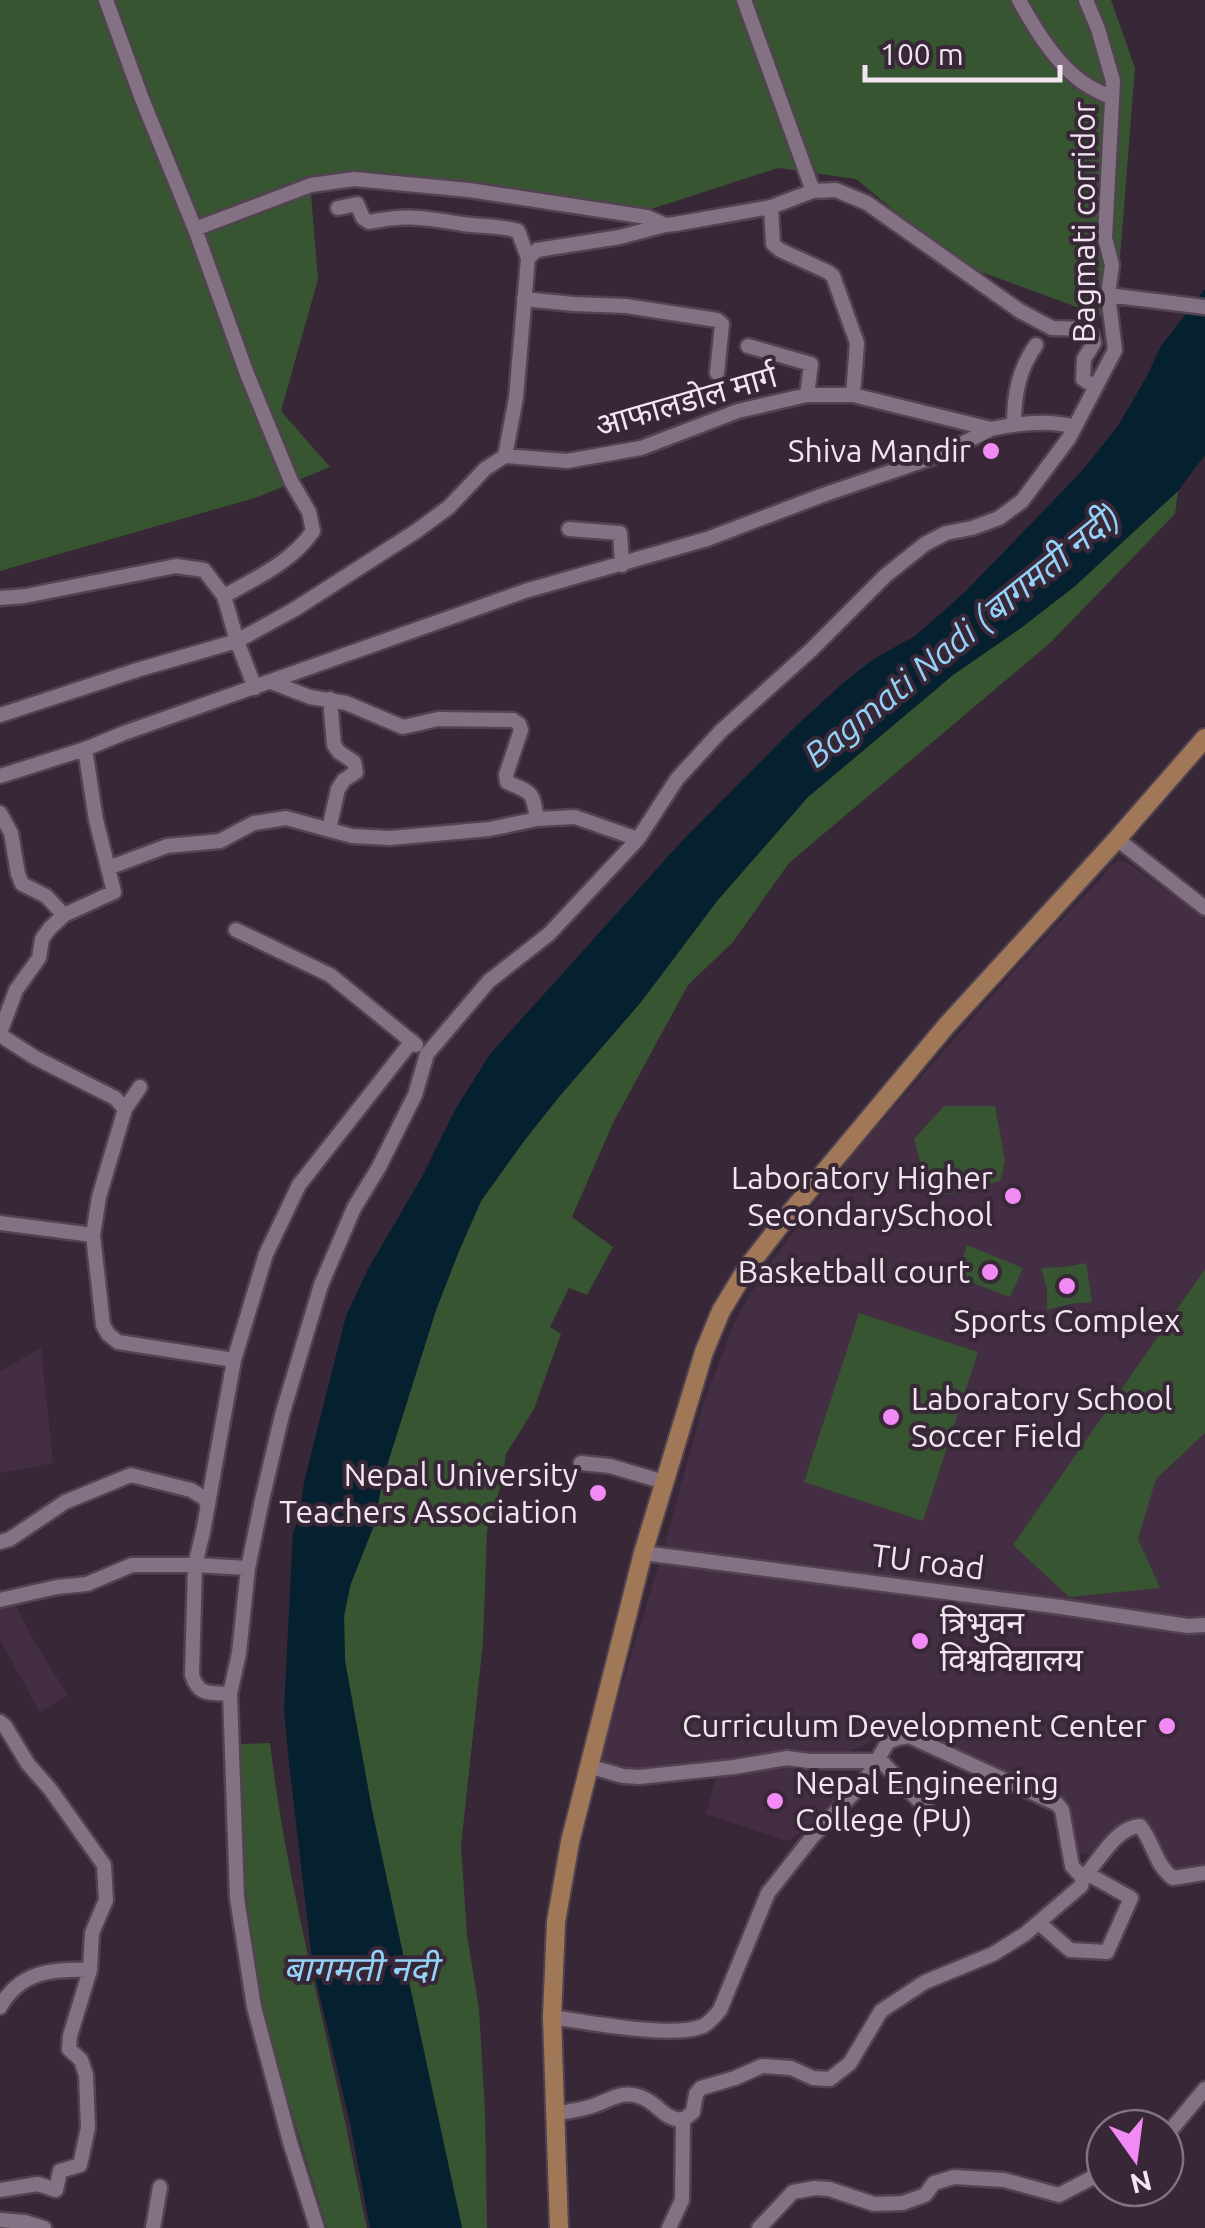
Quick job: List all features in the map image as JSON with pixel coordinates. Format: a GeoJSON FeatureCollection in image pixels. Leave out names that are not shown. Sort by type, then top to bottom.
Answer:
{"type":"FeatureCollection","features":[{"type":"Feature","properties":{"kind":"main road"},"geometry":{"type":"LineString","coordinates":[[559,2228],[552,2018],[556,1922],[570,1842],[643,1552],[720,1311],[785,1219],[947,1026],[1205,738]]}},
{"type":"Feature","properties":{"kind":"street"},"geometry":{"type":"LineString","coordinates":[[106,0],[254,392],[291,481],[309,512],[313,531],[290,557],[224,596]]}},
{"type":"Feature","properties":{"kind":"street"},"geometry":{"type":"LineString","coordinates":[[744,0],[814,190]]}},
{"type":"Feature","properties":{"kind":"street"},"geometry":{"type":"LineString","coordinates":[[1018,0],[1074,76],[1112,98]]}},
{"type":"Feature","properties":{"kind":"street","name":"Bagmati corridor"},"geometry":{"type":"LineString","coordinates":[[426,1054],[489,981],[549,934],[638,839],[678,779],[721,731],[885,576],[925,544],[999,518],[1022,500],[1072,433],[1115,350],[1108,295],[1112,264],[1105,238],[1113,81],[1086,0]]}},
{"type":"Feature","properties":{"kind":"street"},"geometry":{"type":"LineString","coordinates":[[195,229],[311,185],[354,179],[647,217],[665,225]]}},
{"type":"Feature","properties":{"kind":"street"},"geometry":{"type":"LineString","coordinates":[[528,258],[537,250],[772,208],[814,190],[836,190],[867,202],[1020,312],[1052,328],[1082,329],[1092,335],[1094,344],[1084,359],[1083,379],[1095,387]]}},
{"type":"Feature","properties":{"kind":"street"},"geometry":{"type":"LineString","coordinates":[[0,715],[237,642],[415,532],[450,507],[485,469],[505,456],[516,398],[528,258],[518,231],[423,217],[369,222],[356,204],[338,208]]}},
{"type":"Feature","properties":{"kind":"street"},"geometry":{"type":"LineString","coordinates":[[772,208],[773,244],[828,272],[837,286],[857,343],[853,395]]}},
{"type":"Feature","properties":{"kind":"street"},"geometry":{"type":"LineString","coordinates":[[1108,295],[1205,308]]}},
{"type":"Feature","properties":{"kind":"street"},"geometry":{"type":"LineString","coordinates":[[524,299],[626,306],[717,320],[722,324],[718,373]]}},
{"type":"Feature","properties":{"kind":"street"},"geometry":{"type":"LineString","coordinates":[[748,346],[811,364],[808,396]]}},
{"type":"Feature","properties":{"kind":"street"},"geometry":{"type":"LineString","coordinates":[[1014,424],[1017,384],[1024,362],[1036,346]]}},
{"type":"Feature","properties":{"kind":"street","name":"आफालडोल मार्ग"},"geometry":{"type":"LineString","coordinates":[[505,456],[567,462],[642,448],[738,411],[808,396],[853,395],[991,429],[1059,422],[1072,433]]}},
{"type":"Feature","properties":{"kind":"street"},"geometry":{"type":"LineString","coordinates":[[0,776],[85,750],[525,591],[707,539],[940,455],[991,429]]}},
{"type":"Feature","properties":{"kind":"street"},"geometry":{"type":"LineString","coordinates":[[569,528],[620,533],[622,565]]}},
{"type":"Feature","properties":{"kind":"street"},"geometry":{"type":"LineString","coordinates":[[0,598],[176,566],[204,570],[224,596],[255,688]]}},
{"type":"Feature","properties":{"kind":"street"},"geometry":{"type":"LineString","coordinates":[[272,682],[403,727],[438,719],[513,720],[522,730],[507,782],[534,797],[537,818]]}},
{"type":"Feature","properties":{"kind":"street"},"geometry":{"type":"LineString","coordinates":[[329,829],[338,790],[356,772],[354,762],[334,745],[330,699]]}},
{"type":"Feature","properties":{"kind":"street"},"geometry":{"type":"LineString","coordinates":[[85,750],[96,820],[114,892],[64,915],[50,928],[42,939],[39,958],[16,990],[0,1034],[34,1057],[115,1098],[125,1109]]}},
{"type":"Feature","properties":{"kind":"street"},"geometry":{"type":"LineString","coordinates":[[0,813],[11,833],[22,884],[46,896],[64,915]]}},
{"type":"Feature","properties":{"kind":"street"},"geometry":{"type":"LineString","coordinates":[[108,868],[167,846],[220,841],[254,823],[286,818],[352,836],[390,838],[490,830],[537,818],[575,816],[638,839]]}},
{"type":"Feature","properties":{"kind":"street"},"geometry":{"type":"LineString","coordinates":[[1117,839],[1205,908]]}},
{"type":"Feature","properties":{"kind":"street"},"geometry":{"type":"LineString","coordinates":[[236,930],[330,975],[426,1054],[415,1095],[354,1208],[321,1285],[282,1415],[248,1568],[240,1653],[230,1694],[237,1898],[254,2006],[317,2228]]}},
{"type":"Feature","properties":{"kind":"street"},"geometry":{"type":"LineString","coordinates":[[230,1694],[201,1691],[192,1675],[194,1565],[204,1532],[234,1360],[266,1254],[299,1185],[412,1041]]}},
{"type":"Feature","properties":{"kind":"street"},"geometry":{"type":"LineString","coordinates":[[140,1086],[125,1109],[93,1235],[103,1325],[118,1342],[234,1360]]}},
{"type":"Feature","properties":{"kind":"street"},"geometry":{"type":"LineString","coordinates":[[0,1224],[93,1235]]}},
{"type":"Feature","properties":{"kind":"street"},"geometry":{"type":"LineString","coordinates":[[581,1463],[610,1466],[664,1482]]}},
{"type":"Feature","properties":{"kind":"street"},"geometry":{"type":"LineString","coordinates":[[0,1542],[65,1502],[131,1476],[191,1490],[208,1505]]}},
{"type":"Feature","properties":{"kind":"street","name":"TU road"},"geometry":{"type":"LineString","coordinates":[[643,1552],[1188,1626],[1205,1625]]}},
{"type":"Feature","properties":{"kind":"street"},"geometry":{"type":"LineString","coordinates":[[0,1600],[87,1584],[132,1565],[248,1568]]}},
{"type":"Feature","properties":{"kind":"street"},"geometry":{"type":"LineString","coordinates":[[0,1722],[104,1864],[106,1900],[92,1933],[90,1970],[70,2036],[69,2049],[81,2060],[86,2075],[88,2128],[80,2164],[60,2171],[56,2190],[38,2184],[0,2190]]}},
{"type":"Feature","properties":{"kind":"street"},"geometry":{"type":"LineString","coordinates":[[552,2018],[648,2030],[706,2026],[720,2010],[768,1893],[812,1836],[864,1782],[888,1742],[898,1738],[909,1736],[1056,1804],[1062,1810],[1072,1866],[1131,1898],[1107,1952],[1070,1950],[1039,1924]]}},
{"type":"Feature","properties":{"kind":"street"},"geometry":{"type":"LineString","coordinates":[[588,1766],[639,1777],[787,1758],[876,1761],[928,1809]]}},
{"type":"Feature","properties":{"kind":"street"},"geometry":{"type":"LineString","coordinates":[[554,2114],[594,2106],[628,2093],[653,2103],[674,2120],[683,2120],[693,2112],[701,2088],[762,2066],[791,2068],[814,2078],[830,2079],[850,2063],[881,2012],[925,1982],[993,1954],[1039,1924],[1081,1886],[1085,1876],[1131,1826],[1140,1826],[1163,1871],[1173,1878],[1205,1873]]}},
{"type":"Feature","properties":{"kind":"street"},"geometry":{"type":"LineString","coordinates":[[0,2007],[11,1988],[27,1977],[67,1969],[90,1970]]}},
{"type":"Feature","properties":{"kind":"street"},"geometry":{"type":"LineString","coordinates":[[1185,2112],[1205,2089]]}},
{"type":"Feature","properties":{"kind":"street"},"geometry":{"type":"LineString","coordinates":[[669,2228],[682,2200],[683,2120]]}},
{"type":"Feature","properties":{"kind":"street"},"geometry":{"type":"LineString","coordinates":[[759,2228],[799,2190],[828,2189],[874,2204],[904,2204],[925,2195],[934,2183],[954,2177],[1004,2180],[1059,2195],[1085,2181]]}},
{"type":"Feature","properties":{"kind":"street"},"geometry":{"type":"LineString","coordinates":[[153,2228],[160,2187]]}},
{"type":"Feature","properties":{"kind":"street"},"geometry":{"type":"LineString","coordinates":[[0,2220],[44,2228]]}},
{"type":"Feature","properties":{"kind":"shaded area"},"geometry":{"type":"Polygon","coordinates":[[[1119,861],[1130,864],[1205,919],[1205,1867],[1174,1873],[1141,1821],[1133,1819],[1121,1824],[1089,1854],[1081,1854],[1075,1848],[1066,1810],[904,1728],[839,1756],[774,1753],[624,1771],[598,1764],[703,1405],[733,1326],[749,1296],[855,1152],[1021,963],[1110,866],[1119,861]]]}},
{"type":"Feature","properties":{"kind":"shaded area"},"geometry":{"type":"Polygon","coordinates":[[[41,1347],[53,1463],[0,1473],[0,1372],[41,1347]]]}},
{"type":"Feature","properties":{"kind":"shaded area"},"geometry":{"type":"Polygon","coordinates":[[[14,1601],[68,1695],[40,1712],[0,1640],[0,1602],[14,1601]]]}},
{"type":"Feature","properties":{"kind":"shaded area","name":"Nepal Engineering College (PU)"},"geometry":{"type":"Polygon","coordinates":[[[789,1764],[848,1792],[833,1810],[788,1841],[706,1814],[717,1775],[789,1764]]]}},
{"type":"Feature","properties":{"kind":"green space"},"geometry":{"type":"Polygon","coordinates":[[[0,0],[1111,0],[1135,68],[1115,321],[959,264],[856,179],[778,168],[642,212],[374,176],[310,183],[318,279],[281,411],[330,467],[258,497],[0,571],[0,0]]]}},
{"type":"Feature","properties":{"kind":"green space"},"geometry":{"type":"Polygon","coordinates":[[[1178,491],[1175,514],[1050,643],[789,863],[733,942],[688,985],[614,1121],[572,1217],[613,1247],[587,1295],[569,1288],[550,1327],[561,1334],[534,1409],[506,1454],[487,1531],[483,1642],[461,1846],[467,1935],[479,2009],[487,2228],[462,2228],[372,1810],[345,1661],[344,1616],[350,1586],[374,1525],[383,1478],[436,1310],[459,1251],[481,1201],[524,1141],[641,1002],[717,901],[808,797],[953,675],[1075,586],[1178,491]]]}},
{"type":"Feature","properties":{"kind":"green space"},"geometry":{"type":"Polygon","coordinates":[[[944,1106],[995,1106],[1005,1161],[1000,1181],[930,1198],[914,1139],[944,1106]]]}},
{"type":"Feature","properties":{"kind":"green space","name":"Basketball court"},"geometry":{"type":"Polygon","coordinates":[[[967,1245],[1023,1268],[1010,1297],[957,1277],[967,1245]]]}},
{"type":"Feature","properties":{"kind":"green space","name":"Sports Complex"},"geometry":{"type":"Polygon","coordinates":[[[1086,1263],[1092,1302],[1047,1310],[1047,1288],[1041,1268],[1086,1263]]]}},
{"type":"Feature","properties":{"kind":"green space"},"geometry":{"type":"Polygon","coordinates":[[[1205,1269],[1205,1433],[1156,1479],[1138,1539],[1160,1588],[1069,1597],[1013,1545],[1205,1269]]]}},
{"type":"Feature","properties":{"kind":"green space","name":"Laboratory School Soccer Field"},"geometry":{"type":"Polygon","coordinates":[[[859,1313],[978,1352],[923,1521],[804,1482],[859,1313]]]}},
{"type":"Feature","properties":{"kind":"green space"},"geometry":{"type":"Polygon","coordinates":[[[270,1743],[290,1869],[367,2228],[327,2228],[263,2005],[248,1908],[240,1744],[270,1743]]]}},
{"type":"Feature","properties":{"kind":"water","name":"बागमती नदी"},"geometry":{"type":"Polygon","coordinates":[[[1205,289],[1205,455],[1178,491],[1075,586],[953,675],[808,797],[717,901],[641,1002],[524,1141],[481,1201],[459,1251],[436,1310],[383,1478],[374,1525],[350,1586],[344,1616],[345,1661],[372,1810],[462,2228],[370,2228],[313,1968],[284,1710],[293,1532],[346,1316],[455,1110],[490,1054],[681,842],[797,725],[872,660],[915,636],[965,592],[1082,471],[1118,426],[1161,346],[1205,289]]]}},
{"type":"Feature","properties":{"kind":"place","name":"Shiva Mandir"},"geometry":{"type":"Point","coordinates":[991,451]}},
{"type":"Feature","properties":{"kind":"place","name":"Laboratory Higher SecondarySchool"},"geometry":{"type":"Point","coordinates":[1013,1196]}},
{"type":"Feature","properties":{"kind":"place","name":"Basketball court"},"geometry":{"type":"Point","coordinates":[990,1272]}},
{"type":"Feature","properties":{"kind":"place","name":"Sports Complex"},"geometry":{"type":"Point","coordinates":[1067,1286]}},
{"type":"Feature","properties":{"kind":"place","name":"Laboratory School Soccer Field"},"geometry":{"type":"Point","coordinates":[891,1417]}},
{"type":"Feature","properties":{"kind":"place","name":"Nepal University Teachers Association"},"geometry":{"type":"Point","coordinates":[598,1493]}},
{"type":"Feature","properties":{"kind":"place","name":"त्रिभुवन विश्वविद्यालय"},"geometry":{"type":"Point","coordinates":[920,1641]}},
{"type":"Feature","properties":{"kind":"place","name":"Curriculum Development Center"},"geometry":{"type":"Point","coordinates":[1167,1726]}},
{"type":"Feature","properties":{"kind":"place","name":"Nepal Engineering College (PU)"},"geometry":{"type":"Point","coordinates":[775,1801]}},
{"type":"Feature","properties":{"kind":"water label","name":"Bagmati Nadi (बागमती नदी)"},"geometry":{"type":"Point","coordinates":[962,636]}}]}
